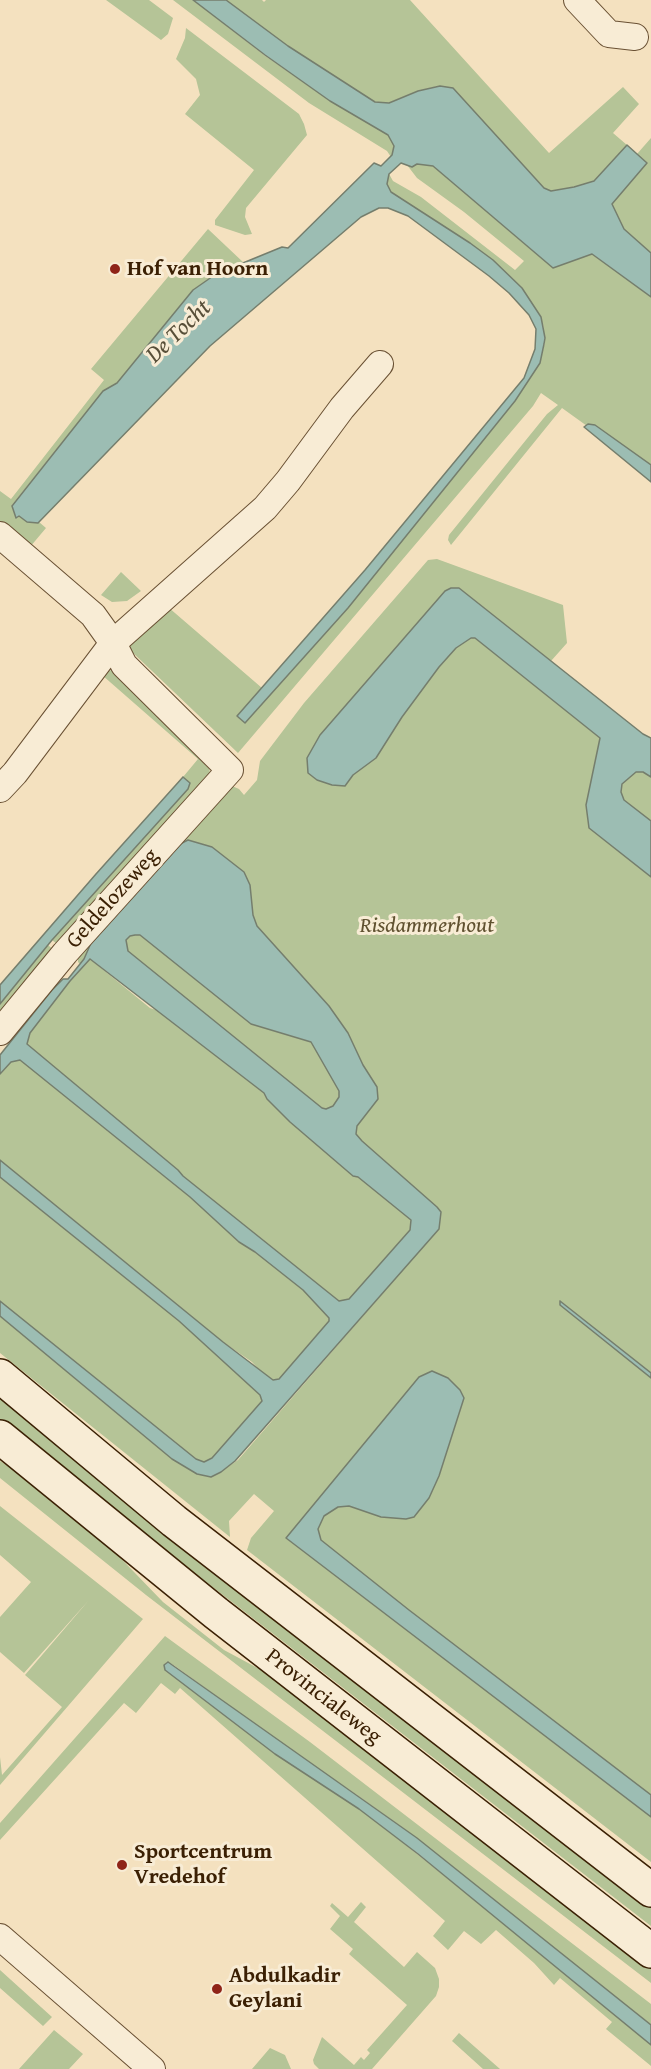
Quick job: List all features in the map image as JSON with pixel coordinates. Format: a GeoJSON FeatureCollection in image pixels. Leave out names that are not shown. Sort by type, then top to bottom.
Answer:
{"type":"FeatureCollection","features":[{"type":"Feature","properties":{"kind":"main road"},"geometry":{"type":"LineString","coordinates":[[0,1376],[174,1521],[651,1890]]}},
{"type":"Feature","properties":{"kind":"main road","name":"Provincialeweg"},"geometry":{"type":"LineString","coordinates":[[0,1437],[216,1613],[651,1951]]}},
{"type":"Feature","properties":{"kind":"street"},"geometry":{"type":"LineString","coordinates":[[578,0],[609,34],[635,37]]}},
{"type":"Feature","properties":{"kind":"street"},"geometry":{"type":"LineString","coordinates":[[0,789],[15,773],[113,643],[265,508],[342,408],[380,364]]}},
{"type":"Feature","properties":{"kind":"street"},"geometry":{"type":"LineString","coordinates":[[0,535],[93,615],[113,643]]}},
{"type":"Feature","properties":{"kind":"street","name":"Geldelozeweg"},"geometry":{"type":"LineString","coordinates":[[0,1032],[64,953],[230,770],[124,665],[113,643]]}},
{"type":"Feature","properties":{"kind":"street"},"geometry":{"type":"LineString","coordinates":[[0,1937],[152,2069]]}},
{"type":"Feature","properties":{"kind":"green space"},"geometry":{"type":"Polygon","coordinates":[[[106,0],[149,0],[173,18],[168,34],[161,40],[106,0]]]}},
{"type":"Feature","properties":{"kind":"green space"},"geometry":{"type":"Polygon","coordinates":[[[173,0],[193,0],[264,55],[330,101],[388,135],[394,146],[391,157],[387,151],[309,103],[173,0]]]}},
{"type":"Feature","properties":{"kind":"green space"},"geometry":{"type":"Polygon","coordinates":[[[226,0],[262,0],[264,2],[266,0],[410,0],[549,153],[623,87],[639,104],[613,133],[627,145],[594,181],[551,191],[544,188],[453,88],[438,86],[388,103],[375,102],[288,46],[226,0]]]}},
{"type":"Feature","properties":{"kind":"green space"},"geometry":{"type":"Polygon","coordinates":[[[186,28],[299,114],[304,124],[307,135],[246,208],[245,217],[252,234],[245,235],[215,225],[215,220],[254,170],[185,114],[200,95],[196,79],[176,59],[185,38],[186,28]]]}},
{"type":"Feature","properties":{"kind":"green space"},"geometry":{"type":"Polygon","coordinates":[[[651,138],[651,472],[562,408],[451,545],[448,540],[449,535],[547,414],[558,405],[541,393],[533,406],[238,753],[130,650],[129,645],[168,607],[262,688],[237,716],[245,723],[348,608],[515,401],[540,363],[545,342],[543,324],[529,298],[493,260],[391,192],[387,184],[389,174],[393,181],[421,197],[515,270],[524,261],[464,212],[417,178],[407,165],[412,167],[417,164],[433,166],[535,253],[616,178],[651,138]]]}},
{"type":"Feature","properties":{"kind":"green space"},"geometry":{"type":"Polygon","coordinates":[[[208,229],[244,263],[216,274],[193,290],[117,383],[103,391],[12,505],[17,518],[19,516],[39,522],[46,528],[30,547],[0,526],[0,491],[11,499],[104,380],[91,369],[208,229]]]}},
{"type":"Feature","properties":{"kind":"green space","name":"Risdammerhout"},"geometry":{"type":"Polygon","coordinates":[[[437,559],[563,605],[567,643],[551,661],[459,588],[445,591],[651,749],[651,1807],[295,1527],[286,1538],[651,1817],[651,1862],[247,1550],[251,1538],[274,1511],[254,1494],[229,1521],[230,1537],[0,1353],[0,1316],[172,1459],[197,1474],[216,1475],[238,1460],[436,1232],[111,946],[180,844],[91,943],[87,956],[80,964],[78,944],[232,786],[244,795],[257,780],[260,761],[304,703],[428,560],[437,559]]]}},
{"type":"Feature","properties":{"kind":"green space"},"geometry":{"type":"Polygon","coordinates":[[[121,572],[141,591],[127,601],[112,602],[101,595],[121,572]]]}},
{"type":"Feature","properties":{"kind":"green space"},"geometry":{"type":"Polygon","coordinates":[[[116,669],[208,757],[211,782],[62,948],[52,940],[190,783],[183,777],[198,759],[102,675],[116,669]]]}},
{"type":"Feature","properties":{"kind":"green space"},"geometry":{"type":"Polygon","coordinates":[[[48,945],[57,953],[0,1024],[0,1004],[48,945]]]}},
{"type":"Feature","properties":{"kind":"green space"},"geometry":{"type":"Polygon","coordinates":[[[90,959],[150,1008],[159,1011],[264,1093],[290,1122],[353,1176],[358,1177],[411,1220],[410,1230],[349,1299],[339,1301],[183,1176],[27,1044],[30,1033],[90,959]]]}},
{"type":"Feature","properties":{"kind":"green space"},"geometry":{"type":"Polygon","coordinates":[[[20,1060],[190,1197],[239,1242],[271,1263],[303,1290],[330,1318],[279,1379],[273,1380],[262,1373],[252,1362],[223,1342],[0,1160],[0,1074],[11,1062],[20,1060]]]}},
{"type":"Feature","properties":{"kind":"green space"},"geometry":{"type":"Polygon","coordinates":[[[0,1177],[179,1321],[260,1395],[262,1401],[212,1458],[204,1462],[196,1459],[0,1301],[0,1177]]]}},
{"type":"Feature","properties":{"kind":"green space"},"geometry":{"type":"Polygon","coordinates":[[[0,1399],[32,1420],[651,1903],[651,1926],[144,1534],[0,1419],[0,1399]]]}},
{"type":"Feature","properties":{"kind":"green space"},"geometry":{"type":"Polygon","coordinates":[[[0,1461],[16,1471],[106,1543],[163,1602],[224,1650],[278,1679],[651,1965],[651,1983],[146,1595],[0,1478],[0,1461]]]}},
{"type":"Feature","properties":{"kind":"green space"},"geometry":{"type":"Polygon","coordinates":[[[0,1506],[143,1619],[0,1785],[0,1757],[2,1775],[62,1707],[25,1675],[89,1600],[24,1673],[0,1652],[0,1617],[31,1582],[0,1555],[0,1506]]]}},
{"type":"Feature","properties":{"kind":"green space"},"geometry":{"type":"Polygon","coordinates":[[[165,1636],[310,1742],[651,2004],[651,2025],[417,1838],[175,1666],[168,1662],[164,1665],[275,1754],[359,1809],[555,1965],[651,2045],[651,2066],[606,2029],[612,2022],[560,1978],[554,1985],[534,1963],[496,1930],[481,1944],[464,1931],[448,1950],[433,1936],[445,1921],[180,1688],[175,1694],[161,1683],[136,1713],[124,1703],[0,1840],[0,1823],[165,1636]]]}},
{"type":"Feature","properties":{"kind":"green space"},"geometry":{"type":"Polygon","coordinates":[[[361,1902],[366,1907],[354,1922],[404,1967],[417,1952],[435,1968],[439,1987],[436,1996],[372,2069],[319,2069],[313,2060],[322,2037],[354,2065],[361,2057],[364,2060],[370,2053],[367,2050],[407,2005],[349,1954],[353,1949],[330,1929],[340,1916],[330,1906],[332,1903],[348,1917],[361,1902]]]}},
{"type":"Feature","properties":{"kind":"green space"},"geometry":{"type":"Polygon","coordinates":[[[0,1970],[52,2017],[43,2026],[0,1988],[0,1970]]]}},
{"type":"Feature","properties":{"kind":"green space"},"geometry":{"type":"Polygon","coordinates":[[[54,2030],[83,2054],[69,2069],[19,2069],[54,2030]]]}},
{"type":"Feature","properties":{"kind":"green space"},"geometry":{"type":"Polygon","coordinates":[[[459,2033],[500,2069],[483,2069],[452,2041],[459,2033]]]}},
{"type":"Feature","properties":{"kind":"green space"},"geometry":{"type":"Polygon","coordinates":[[[270,2048],[285,2055],[291,2069],[252,2069],[270,2048]]]}},
{"type":"Feature","properties":{"kind":"water","name":"De Tocht"},"geometry":{"type":"Polygon","coordinates":[[[193,0],[226,0],[288,46],[375,102],[389,103],[418,91],[440,86],[453,88],[544,188],[551,191],[594,181],[627,145],[647,163],[612,204],[624,229],[651,253],[651,297],[592,254],[553,268],[433,166],[417,164],[412,167],[401,163],[389,174],[387,184],[391,192],[470,243],[493,260],[522,288],[541,317],[545,338],[540,363],[515,401],[348,608],[245,723],[237,716],[365,570],[524,378],[535,349],[536,329],[529,315],[489,276],[408,216],[388,208],[379,208],[361,217],[210,346],[38,523],[27,522],[19,516],[16,518],[12,506],[103,391],[117,383],[193,290],[216,274],[282,247],[288,248],[374,163],[381,166],[392,155],[394,146],[388,135],[330,101],[193,0]]]}},
{"type":"Feature","properties":{"kind":"water"},"geometry":{"type":"Polygon","coordinates":[[[588,424],[595,425],[651,465],[651,482],[584,427],[588,424]]]}},
{"type":"Feature","properties":{"kind":"water"},"geometry":{"type":"Polygon","coordinates":[[[459,588],[651,738],[651,777],[643,772],[636,772],[622,784],[621,792],[624,800],[651,821],[651,877],[589,828],[586,805],[600,738],[475,638],[471,638],[456,648],[439,667],[402,717],[376,758],[353,775],[345,786],[317,780],[308,773],[307,758],[320,735],[445,591],[459,588]]]}},
{"type":"Feature","properties":{"kind":"water"},"geometry":{"type":"Polygon","coordinates":[[[183,777],[190,783],[188,789],[52,940],[0,1004],[0,985],[183,777]]]}},
{"type":"Feature","properties":{"kind":"water"},"geometry":{"type":"Polygon","coordinates":[[[188,840],[212,847],[244,872],[250,885],[253,915],[257,926],[329,1006],[348,1033],[363,1065],[377,1087],[378,1099],[357,1126],[356,1134],[441,1212],[439,1229],[235,1461],[211,1477],[197,1474],[172,1459],[0,1316],[0,1301],[196,1459],[204,1462],[212,1458],[262,1401],[260,1395],[179,1321],[0,1177],[0,1160],[273,1380],[279,1379],[329,1321],[329,1318],[303,1290],[239,1242],[190,1197],[20,1060],[11,1062],[0,1074],[0,1055],[52,990],[63,979],[68,979],[84,959],[91,943],[180,844],[188,840]],[[140,935],[126,940],[128,951],[322,1108],[333,1106],[339,1097],[339,1091],[311,1042],[251,1024],[140,935]],[[90,959],[30,1033],[27,1044],[183,1176],[339,1301],[349,1299],[410,1230],[411,1220],[358,1177],[353,1176],[290,1122],[264,1093],[90,959]]]}},
{"type":"Feature","properties":{"kind":"water"},"geometry":{"type":"Polygon","coordinates":[[[560,1301],[651,1373],[651,1378],[560,1305],[560,1301]]]}},
{"type":"Feature","properties":{"kind":"water"},"geometry":{"type":"Polygon","coordinates":[[[432,1371],[448,1378],[460,1390],[464,1398],[439,1476],[429,1498],[414,1517],[406,1519],[381,1517],[349,1506],[338,1507],[324,1516],[318,1529],[321,1540],[651,1795],[651,1817],[286,1538],[419,1377],[432,1371]]]}},
{"type":"Feature","properties":{"kind":"water"},"geometry":{"type":"Polygon","coordinates":[[[168,1662],[417,1838],[651,2025],[651,2045],[418,1854],[359,1809],[275,1754],[165,1670],[164,1665],[168,1662]]]}},
{"type":"Feature","properties":{"kind":"place","name":"Hof van Hoorn"},"geometry":{"type":"Point","coordinates":[115,269]}},
{"type":"Feature","properties":{"kind":"place","name":"Sportcentrum Vredehof"},"geometry":{"type":"Point","coordinates":[122,1865]}},
{"type":"Feature","properties":{"kind":"place","name":"Abdulkadir Geylani"},"geometry":{"type":"Point","coordinates":[217,1989]}}]}
